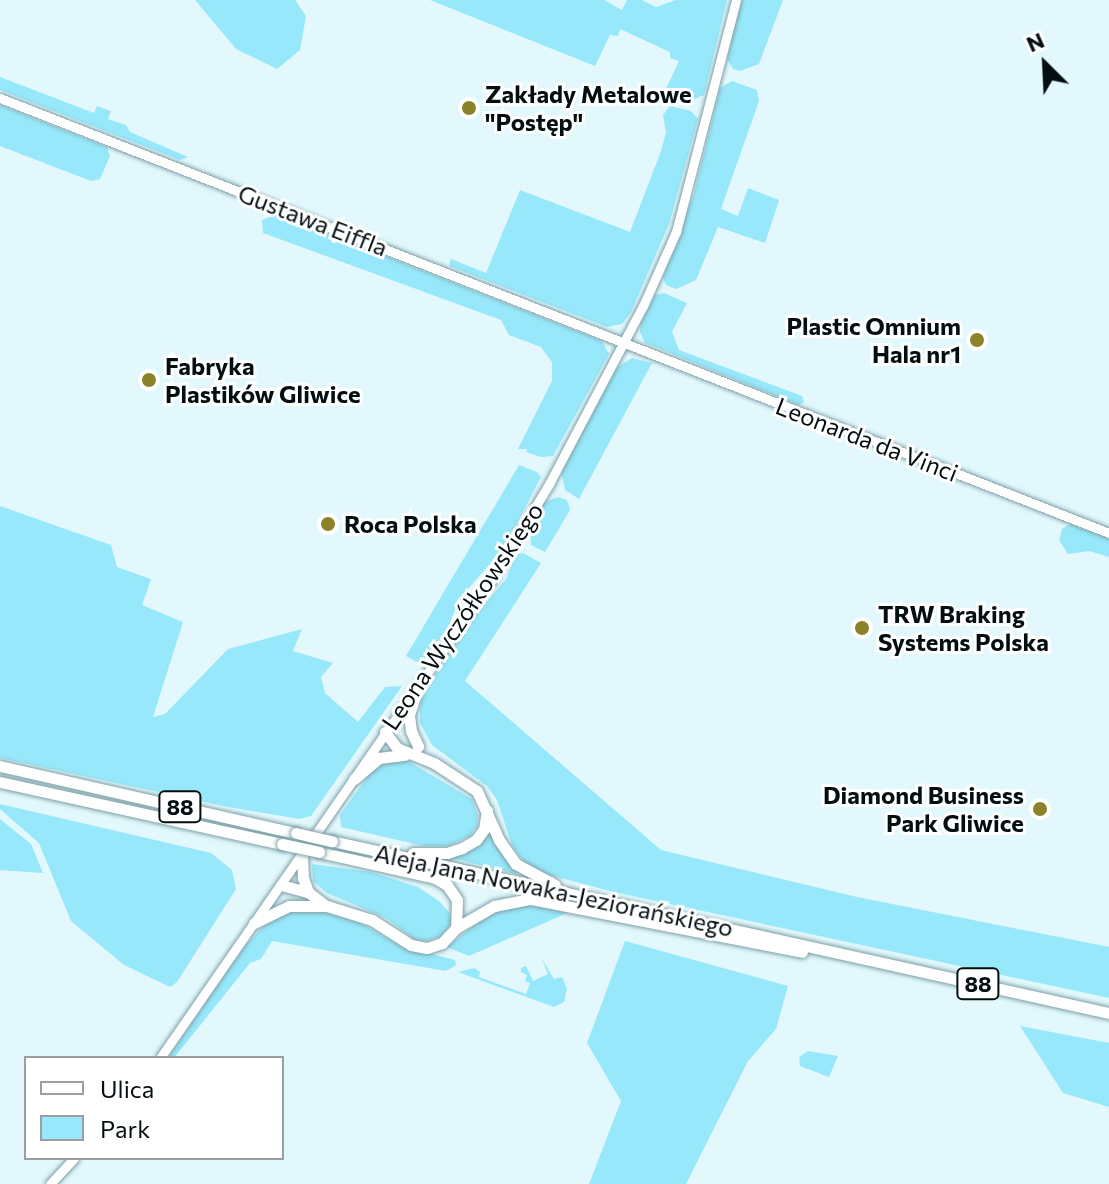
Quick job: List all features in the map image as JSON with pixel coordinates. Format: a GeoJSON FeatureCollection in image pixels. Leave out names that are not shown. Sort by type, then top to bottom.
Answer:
{"type":"FeatureCollection","features":[{"type":"Feature","properties":{"kind":"main road"},"geometry":{"type":"LineString","coordinates":[[414,750],[409,715],[418,687]]}},
{"type":"Feature","properties":{"kind":"main road"},"geometry":{"type":"LineString","coordinates":[[385,732],[390,741],[414,750],[477,791],[499,840],[516,864],[527,872],[585,897]]}},
{"type":"Feature","properties":{"kind":"main road"},"geometry":{"type":"LineString","coordinates":[[354,779],[379,758],[414,750]]}},
{"type":"Feature","properties":{"kind":"main road","name":"Aleja Jana Nowaka-Jeziorańskiego"},"geometry":{"type":"LineString","coordinates":[[0,766],[1109,1013]]}},
{"type":"Feature","properties":{"kind":"main road"},"geometry":{"type":"LineString","coordinates":[[0,782],[435,878],[447,885],[457,900],[456,928]]}},
{"type":"Feature","properties":{"kind":"main road"},"geometry":{"type":"LineString","coordinates":[[372,850],[426,854],[462,848],[476,840],[484,829],[487,809]]}},
{"type":"Feature","properties":{"kind":"main road"},"geometry":{"type":"LineString","coordinates":[[302,852],[303,878],[308,892]]}},
{"type":"Feature","properties":{"kind":"main road"},"geometry":{"type":"LineString","coordinates":[[281,885],[308,892],[327,906]]}},
{"type":"Feature","properties":{"kind":"main road"},"geometry":{"type":"LineString","coordinates":[[281,885],[300,905]]}},
{"type":"Feature","properties":{"kind":"main road"},"geometry":{"type":"LineString","coordinates":[[254,923],[282,909],[300,905],[327,906],[378,923],[417,947],[442,943],[456,928],[494,906],[530,899],[813,954],[858,957]]}},
{"type":"Feature","properties":{"kind":"street","name":"Leona Wyczółkowskiego"},"geometry":{"type":"LineString","coordinates":[[161,1056],[418,687],[525,526],[624,344],[676,232],[736,0]]}},
{"type":"Feature","properties":{"kind":"street","name":"Gustawa Eiffla"},"geometry":{"type":"LineString","coordinates":[[0,98],[624,344]]}},
{"type":"Feature","properties":{"kind":"street","name":"Leonarda da Vinci"},"geometry":{"type":"LineString","coordinates":[[624,344],[1109,533]]}},
{"type":"Feature","properties":{"kind":"street"},"geometry":{"type":"LineString","coordinates":[[50,1184],[72,1160]]}},
{"type":"Feature","properties":{"kind":"green space"},"geometry":{"type":"Polygon","coordinates":[[[195,0],[295,0],[306,16],[300,50],[277,69],[236,49],[195,0]]]}},
{"type":"Feature","properties":{"kind":"green space"},"geometry":{"type":"Polygon","coordinates":[[[430,0],[604,0],[622,10],[627,0],[642,0],[656,7],[676,0],[727,0],[704,95],[695,99],[664,93],[679,61],[670,58],[670,52],[620,29],[618,36],[610,35],[595,66],[430,0]]]}},
{"type":"Feature","properties":{"kind":"green space"},"geometry":{"type":"Polygon","coordinates":[[[741,0],[783,0],[759,64],[740,71],[733,69],[727,59],[741,0]]]}},
{"type":"Feature","properties":{"kind":"green space"},"geometry":{"type":"Polygon","coordinates":[[[0,77],[94,113],[97,106],[111,111],[108,119],[188,157],[180,160],[0,90],[0,77]]]}},
{"type":"Feature","properties":{"kind":"green space"},"geometry":{"type":"Polygon","coordinates":[[[732,81],[757,90],[759,101],[721,209],[738,216],[748,188],[779,200],[765,243],[718,227],[696,280],[676,289],[666,285],[663,277],[694,194],[720,88],[732,81]]]}},
{"type":"Feature","properties":{"kind":"green space"},"geometry":{"type":"Polygon","coordinates":[[[0,105],[107,147],[110,156],[100,179],[91,181],[0,146],[0,105]]]}},
{"type":"Feature","properties":{"kind":"green space"},"geometry":{"type":"Polygon","coordinates":[[[670,106],[691,111],[698,119],[669,224],[631,312],[622,324],[607,327],[449,266],[451,259],[486,273],[520,190],[630,232],[661,151],[666,132],[663,115],[670,106]]]}},
{"type":"Feature","properties":{"kind":"green space"},"geometry":{"type":"Polygon","coordinates":[[[277,214],[602,341],[609,354],[553,456],[541,457],[526,452],[527,449],[518,449],[552,381],[552,362],[541,347],[509,335],[501,320],[263,233],[262,220],[277,214]]]}},
{"type":"Feature","properties":{"kind":"green space"},"geometry":{"type":"Polygon","coordinates":[[[664,293],[687,303],[672,332],[679,350],[802,396],[804,402],[799,405],[645,343],[640,332],[641,320],[655,295],[664,293]]]}},
{"type":"Feature","properties":{"kind":"green space"},"geometry":{"type":"Polygon","coordinates":[[[632,358],[652,363],[579,499],[565,490],[561,471],[615,369],[632,358]]]}},
{"type":"Feature","properties":{"kind":"green space"},"geometry":{"type":"Polygon","coordinates":[[[519,465],[537,472],[541,477],[516,525],[495,558],[460,598],[449,625],[427,659],[421,664],[406,656],[519,465]]]}},
{"type":"Feature","properties":{"kind":"green space"},"geometry":{"type":"Polygon","coordinates":[[[558,497],[567,500],[570,510],[545,552],[531,545],[530,526],[545,502],[558,497]]]}},
{"type":"Feature","properties":{"kind":"green space"},"geometry":{"type":"Polygon","coordinates":[[[0,506],[111,545],[117,567],[151,579],[142,605],[183,622],[153,717],[165,714],[228,649],[302,629],[293,651],[333,663],[321,677],[325,693],[358,722],[385,687],[402,686],[311,816],[299,819],[223,806],[0,758],[0,506]]]}},
{"type":"Feature","properties":{"kind":"green space"},"geometry":{"type":"Polygon","coordinates":[[[1070,524],[1109,538],[1109,557],[1089,551],[1068,554],[1059,540],[1062,529],[1070,524]]]}},
{"type":"Feature","properties":{"kind":"green space"},"geometry":{"type":"Polygon","coordinates":[[[523,553],[541,563],[465,681],[661,850],[857,897],[1109,947],[1109,998],[614,892],[538,872],[525,863],[512,845],[497,800],[487,786],[432,745],[420,723],[424,692],[472,620],[506,579],[516,555],[523,553]]]}},
{"type":"Feature","properties":{"kind":"green space"},"geometry":{"type":"Polygon","coordinates":[[[406,760],[472,799],[478,815],[477,826],[470,836],[448,846],[424,846],[341,827],[340,815],[368,776],[379,765],[406,760]]]}},
{"type":"Feature","properties":{"kind":"green space"},"geometry":{"type":"Polygon","coordinates":[[[0,804],[211,853],[232,870],[236,889],[177,982],[170,987],[124,965],[71,921],[39,843],[0,809],[0,804]]]}},
{"type":"Feature","properties":{"kind":"green space"},"geometry":{"type":"Polygon","coordinates":[[[0,819],[31,844],[43,873],[0,870],[0,819]]]}},
{"type":"Feature","properties":{"kind":"green space"},"geometry":{"type":"Polygon","coordinates":[[[489,828],[516,874],[452,858],[474,848],[489,828]]]}},
{"type":"Feature","properties":{"kind":"green space"},"geometry":{"type":"Polygon","coordinates":[[[312,864],[371,872],[418,887],[439,901],[455,919],[441,936],[427,941],[415,940],[386,918],[327,893],[313,881],[312,864]]]}},
{"type":"Feature","properties":{"kind":"green space"},"geometry":{"type":"Polygon","coordinates":[[[528,902],[567,913],[469,956],[447,947],[491,912],[528,902]]]}},
{"type":"Feature","properties":{"kind":"green space"},"geometry":{"type":"Polygon","coordinates":[[[314,909],[361,923],[400,946],[455,960],[456,965],[446,971],[272,941],[261,959],[250,963],[176,1056],[169,1056],[239,953],[266,923],[283,912],[314,909]]]}},
{"type":"Feature","properties":{"kind":"green space"},"geometry":{"type":"Polygon","coordinates":[[[625,941],[788,986],[776,1029],[748,1061],[686,1184],[589,1184],[621,1101],[587,1043],[625,941]]]}},
{"type":"Feature","properties":{"kind":"green space"},"geometry":{"type":"Polygon","coordinates":[[[542,959],[554,979],[562,977],[567,989],[564,1002],[554,1007],[458,972],[474,968],[480,972],[479,977],[526,994],[530,983],[525,981],[527,975],[521,972],[521,968],[526,966],[533,981],[548,974],[542,959]]]}},
{"type":"Feature","properties":{"kind":"green space"},"geometry":{"type":"Polygon","coordinates":[[[1020,1026],[1109,1043],[1109,1107],[1063,1093],[1020,1026]]]}},
{"type":"Feature","properties":{"kind":"green space"},"geometry":{"type":"Polygon","coordinates":[[[808,1051],[838,1056],[829,1077],[800,1066],[799,1057],[808,1051]]]}},
{"type":"Feature","properties":{"kind":"place","name":"Zakłady Metalowe \"Postęp\""},"geometry":{"type":"Point","coordinates":[469,108]}},
{"type":"Feature","properties":{"kind":"place","name":"Plastic Omnium Hala nr1"},"geometry":{"type":"Point","coordinates":[977,340]}},
{"type":"Feature","properties":{"kind":"place","name":"Fabryka Plastików Gliwice"},"geometry":{"type":"Point","coordinates":[149,380]}},
{"type":"Feature","properties":{"kind":"place","name":"Roca Polska"},"geometry":{"type":"Point","coordinates":[328,524]}},
{"type":"Feature","properties":{"kind":"place","name":"TRW Braking Systems Polska"},"geometry":{"type":"Point","coordinates":[862,628]}},
{"type":"Feature","properties":{"kind":"place","name":"Diamond Business Park Gliwice"},"geometry":{"type":"Point","coordinates":[1040,809]}}]}
